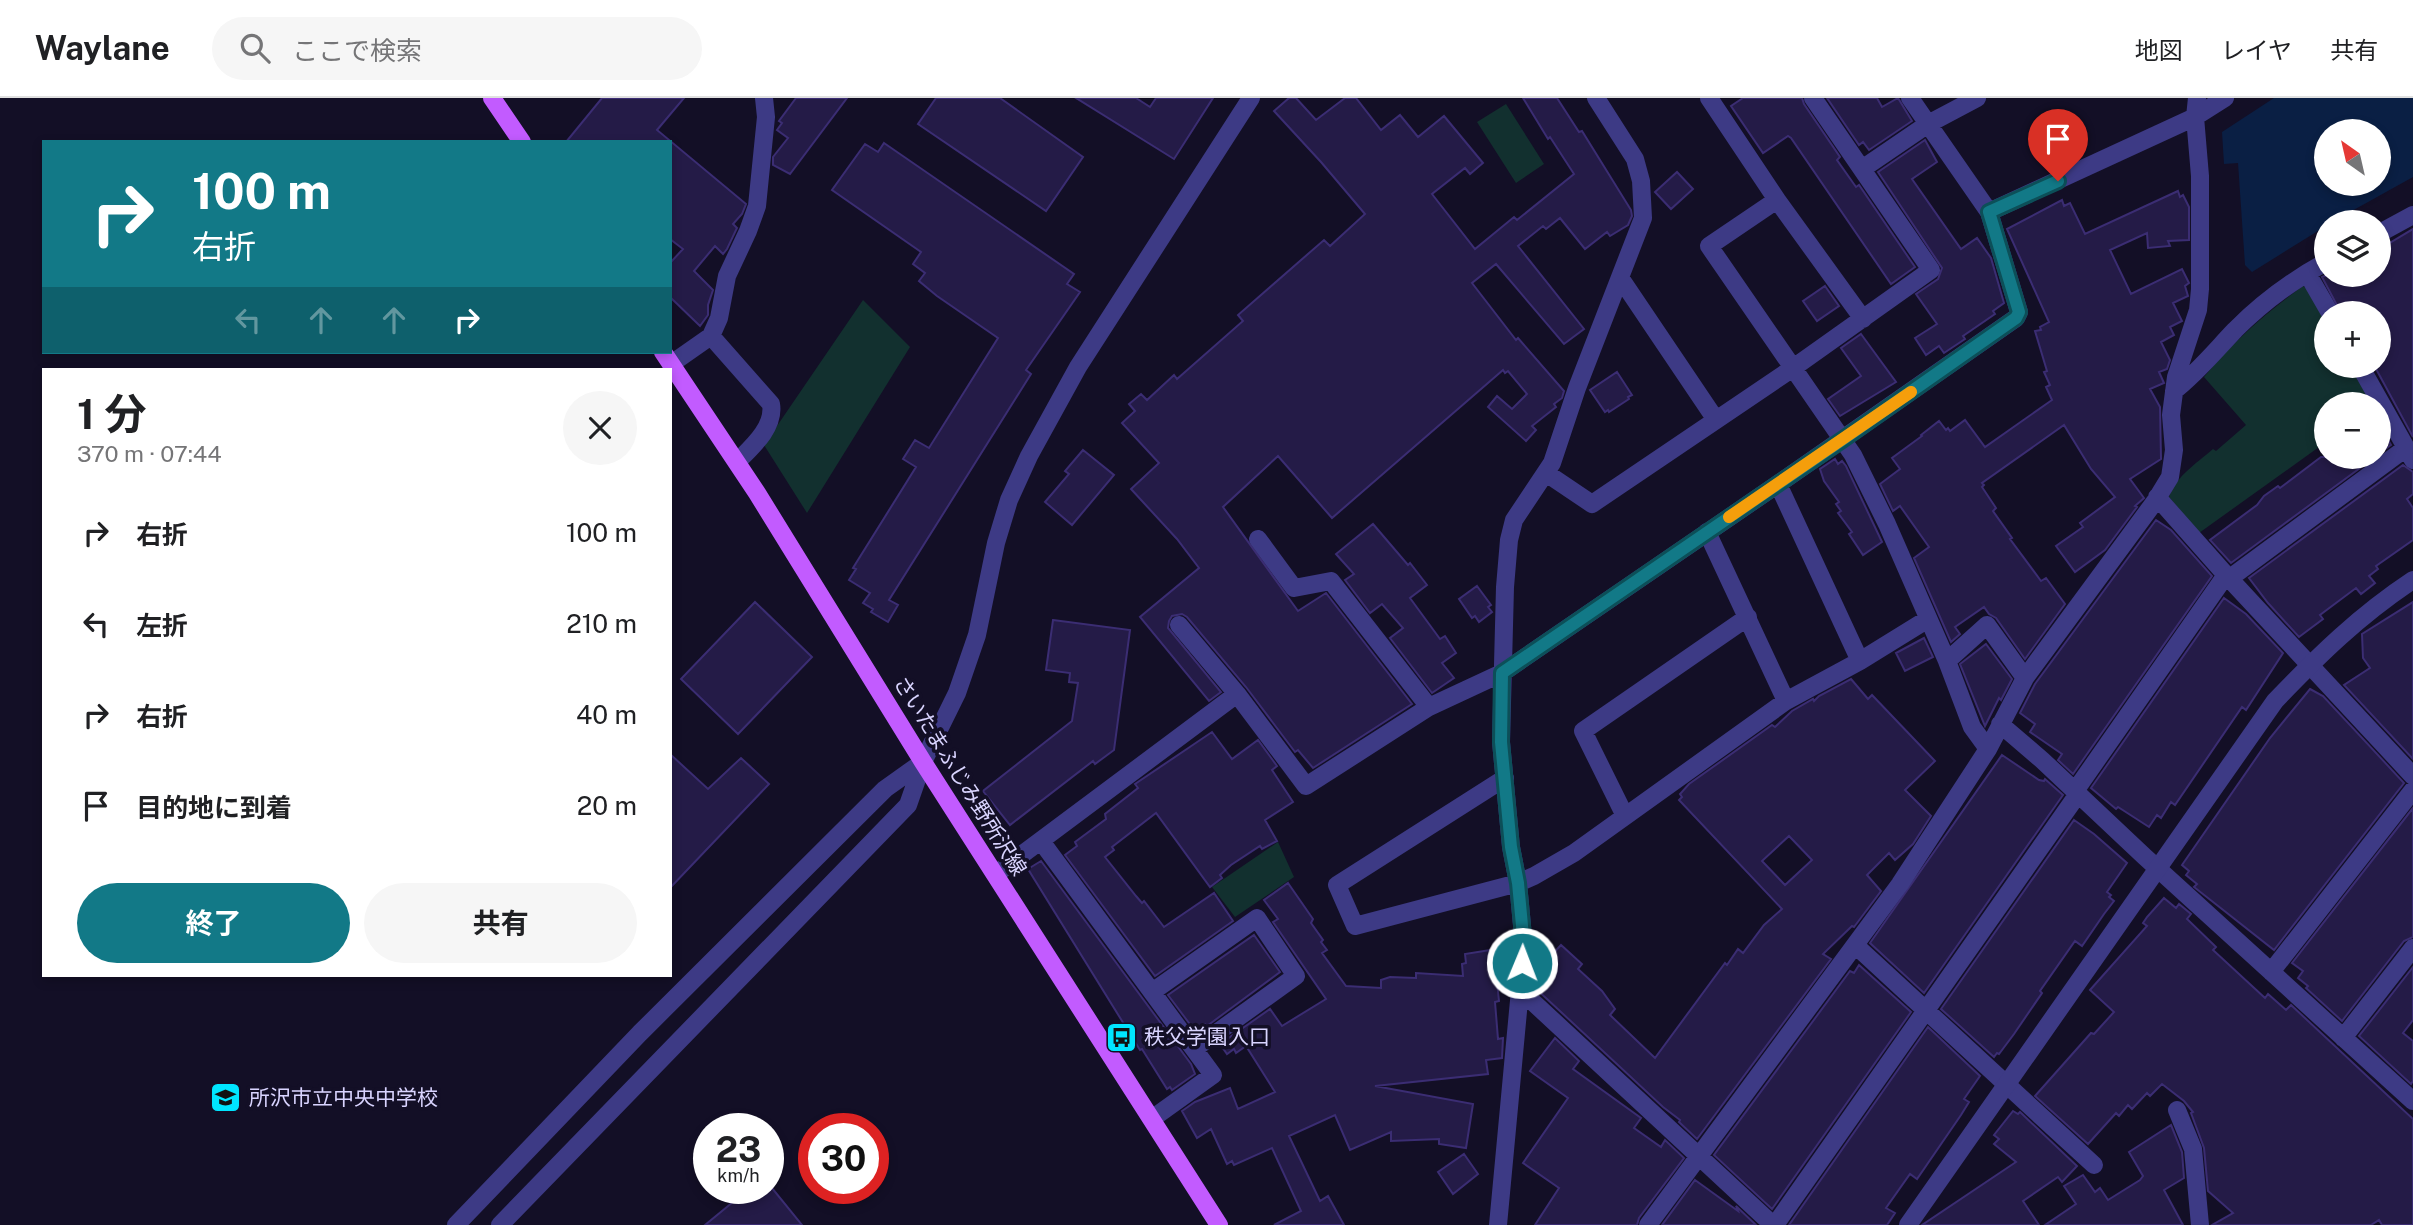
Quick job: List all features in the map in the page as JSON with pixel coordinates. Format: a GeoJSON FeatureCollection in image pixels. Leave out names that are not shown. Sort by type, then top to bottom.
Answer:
{"type":"FeatureCollection","features":[{"type":"Feature","properties":{"kind":"main road"},"geometry":{"type":"LineString","coordinates":[[492,98],[521,140]]}},
{"type":"Feature","properties":{"kind":"main road","name":"さいたまふじみ野所沢線"},"geometry":{"type":"LineString","coordinates":[[667,358],[737,462],[923,762],[1219,1225]]}},
{"type":"Feature","properties":{"kind":"street"},"geometry":{"type":"LineString","coordinates":[[667,358],[710,336],[719,318],[727,276],[757,206],[766,117],[764,98]]}},
{"type":"Feature","properties":{"kind":"street"},"geometry":{"type":"LineString","coordinates":[[500,1225],[908,805],[923,762],[957,693],[977,635],[996,543],[1009,500],[1028,456],[1078,367],[1251,98]]}},
{"type":"Feature","properties":{"kind":"street"},"geometry":{"type":"LineString","coordinates":[[1498,1225],[1523,936],[1501,742],[1504,587],[1509,540],[1514,520],[1552,463],[1577,388],[1643,218],[1641,181],[1635,159],[1595,98]]}},
{"type":"Feature","properties":{"kind":"street"},"geometry":{"type":"LineString","coordinates":[[1709,98],[1777,200],[1863,319]]}},
{"type":"Feature","properties":{"kind":"street"},"geometry":{"type":"LineString","coordinates":[[1546,473],[1592,504],[1793,368],[1931,270],[1813,98]]}},
{"type":"Feature","properties":{"kind":"street"},"geometry":{"type":"LineString","coordinates":[[1179,625],[1237,694],[1306,786],[1429,707],[1502,673],[2016,318],[2019,312],[1989,212],[1910,98]]}},
{"type":"Feature","properties":{"kind":"street"},"geometry":{"type":"LineString","coordinates":[[1862,169],[1928,124],[1977,98]]}},
{"type":"Feature","properties":{"kind":"street"},"geometry":{"type":"LineString","coordinates":[[1648,1225],[1900,884],[1987,748],[2025,678],[2170,477],[2174,450],[2171,415],[2178,368],[2197,310],[2200,289],[2200,176],[2195,117],[2197,98]]}},
{"type":"Feature","properties":{"kind":"street"},"geometry":{"type":"LineString","coordinates":[[1989,212],[2195,117],[2225,98]]}},
{"type":"Feature","properties":{"kind":"street"},"geometry":{"type":"LineString","coordinates":[[1777,200],[1709,246],[1853,455],[1887,524],[1947,661],[1972,727],[1987,748]]}},
{"type":"Feature","properties":{"kind":"street"},"geometry":{"type":"LineString","coordinates":[[2391,227],[2413,215]]}},
{"type":"Feature","properties":{"kind":"street"},"geometry":{"type":"LineString","coordinates":[[2175,391],[2191,379],[2236,329],[2277,293],[2314,269]]}},
{"type":"Feature","properties":{"kind":"street"},"geometry":{"type":"LineString","coordinates":[[2307,273],[2323,301]]}},
{"type":"Feature","properties":{"kind":"street"},"geometry":{"type":"LineString","coordinates":[[1620,279],[1716,420]]}},
{"type":"Feature","properties":{"kind":"street"},"geometry":{"type":"LineString","coordinates":[[710,336],[771,404],[768,423],[755,443],[737,462]]}},
{"type":"Feature","properties":{"kind":"street"},"geometry":{"type":"LineString","coordinates":[[1520,990],[1774,1225],[1927,1011],[2228,577],[2409,454],[2367,378]]}},
{"type":"Feature","properties":{"kind":"street"},"geometry":{"type":"LineString","coordinates":[[1777,484],[1860,661]]}},
{"type":"Feature","properties":{"kind":"street"},"geometry":{"type":"LineString","coordinates":[[2157,497],[2413,776]]}},
{"type":"Feature","properties":{"kind":"street"},"geometry":{"type":"LineString","coordinates":[[1707,532],[1786,701]]}},
{"type":"Feature","properties":{"kind":"street"},"geometry":{"type":"LineString","coordinates":[[1258,539],[1294,587],[1331,582],[1429,707]]}},
{"type":"Feature","properties":{"kind":"street"},"geometry":{"type":"LineString","coordinates":[[1908,1225],[2275,701],[2310,664],[2375,605],[2413,580]]}},
{"type":"Feature","properties":{"kind":"street"},"geometry":{"type":"LineString","coordinates":[[1625,816],[1583,731],[1748,617]]}},
{"type":"Feature","properties":{"kind":"street"},"geometry":{"type":"LineString","coordinates":[[1505,779],[1337,885],[1355,926],[1518,883],[1534,876],[1574,853],[1786,701],[1860,661],[1928,619]]}},
{"type":"Feature","properties":{"kind":"street"},"geometry":{"type":"LineString","coordinates":[[1947,661],[1987,625],[2025,678]]}},
{"type":"Feature","properties":{"kind":"street"},"geometry":{"type":"LineString","coordinates":[[996,874],[1237,694]]}},
{"type":"Feature","properties":{"kind":"street"},"geometry":{"type":"LineString","coordinates":[[2000,724],[2413,1101]]}},
{"type":"Feature","properties":{"kind":"street"},"geometry":{"type":"LineString","coordinates":[[456,1225],[640,1033],[875,799],[923,762]]}},
{"type":"Feature","properties":{"kind":"street"},"geometry":{"type":"LineString","coordinates":[[2271,971],[2413,790]]}},
{"type":"Feature","properties":{"kind":"street"},"geometry":{"type":"LineString","coordinates":[[1041,841],[1213,1075],[1153,1118]]}},
{"type":"Feature","properties":{"kind":"street"},"geometry":{"type":"LineString","coordinates":[[1152,992],[1257,918],[1296,976],[1194,1049]]}},
{"type":"Feature","properties":{"kind":"street"},"geometry":{"type":"LineString","coordinates":[[1855,945],[2094,1165]]}},
{"type":"Feature","properties":{"kind":"street"},"geometry":{"type":"LineString","coordinates":[[2343,1038],[2413,948]]}},
{"type":"Feature","properties":{"kind":"street"},"geometry":{"type":"LineString","coordinates":[[2177,1110],[2193,1149],[2200,1225]]}},
{"type":"Feature","properties":{"kind":"green space"},"geometry":{"type":"Polygon","coordinates":[[[1506,104],[1544,164],[1516,183],[1477,122],[1506,104]]]}},
{"type":"Feature","properties":{"kind":"green space"},"geometry":{"type":"Polygon","coordinates":[[[2303,286],[2308,289],[2315,301],[2314,378],[2359,378],[2367,392],[2314,392],[2314,451],[2199,533],[2169,497],[2172,489],[2188,470],[2213,449],[2216,451],[2246,425],[2204,377],[2226,351],[2303,286]]]}},
{"type":"Feature","properties":{"kind":"green space"},"geometry":{"type":"Polygon","coordinates":[[[863,300],[910,347],[807,513],[764,445],[863,300]]]}},
{"type":"Feature","properties":{"kind":"green space"},"geometry":{"type":"Polygon","coordinates":[[[1278,842],[1294,877],[1235,917],[1212,887],[1278,842]]]}},
{"type":"Feature","properties":{"kind":"water"},"geometry":{"type":"Polygon","coordinates":[[[2274,98],[2413,98],[2413,177],[2391,189],[2391,119],[2314,119],[2314,196],[2379,196],[2354,210],[2314,210],[2314,233],[2252,272],[2245,265],[2238,163],[2224,164],[2222,132],[2274,98]]]}},
{"type":"Feature","properties":{"kind":"building"},"geometry":{"type":"Polygon","coordinates":[[[602,98],[684,98],[657,130],[669,140],[568,140],[602,98]]]}},
{"type":"Feature","properties":{"kind":"building"},"geometry":{"type":"Polygon","coordinates":[[[796,98],[847,98],[790,174],[773,165],[773,157],[788,138],[777,130],[782,123],[779,121],[796,98]]]}},
{"type":"Feature","properties":{"kind":"building"},"geometry":{"type":"Polygon","coordinates":[[[936,98],[1000,98],[1083,157],[1046,211],[918,124],[936,98]]]}},
{"type":"Feature","properties":{"kind":"building"},"geometry":{"type":"Polygon","coordinates":[[[1076,98],[1136,98],[1150,107],[1156,98],[1213,98],[1174,159],[1076,98]]]}},
{"type":"Feature","properties":{"kind":"building"},"geometry":{"type":"Polygon","coordinates":[[[1289,98],[1296,98],[1316,120],[1345,98],[1356,98],[1381,130],[1400,115],[1418,137],[1444,116],[1483,163],[1470,174],[1465,168],[1432,194],[1475,249],[1514,217],[1517,220],[1574,174],[1523,98],[1557,98],[1579,132],[1582,131],[1631,210],[1632,216],[1628,225],[1610,236],[1607,232],[1585,249],[1560,218],[1546,229],[1543,226],[1518,246],[1584,329],[1564,344],[1496,264],[1472,283],[1516,340],[1518,338],[1564,391],[1562,398],[1554,404],[1556,407],[1532,426],[1536,430],[1526,441],[1488,407],[1497,396],[1512,409],[1527,394],[1508,371],[1505,373],[1503,370],[1332,518],[1278,456],[1223,507],[1298,611],[1326,593],[1412,704],[1313,768],[1298,750],[1295,752],[1246,687],[1187,617],[1182,614],[1172,616],[1168,628],[1221,692],[1209,701],[1140,617],[1199,568],[1177,539],[1131,489],[1159,463],[1122,423],[1135,411],[1129,404],[1141,394],[1147,400],[1174,375],[1177,379],[1243,321],[1238,315],[1324,240],[1330,246],[1365,214],[1274,111],[1289,98]]]}},
{"type":"Feature","properties":{"kind":"building"},"geometry":{"type":"Polygon","coordinates":[[[1743,98],[1802,98],[1840,157],[1837,160],[1856,187],[1859,185],[1915,267],[1891,284],[1791,138],[1788,136],[1763,153],[1731,106],[1743,98]]]}},
{"type":"Feature","properties":{"kind":"building"},"geometry":{"type":"Polygon","coordinates":[[[1827,98],[1877,98],[1882,107],[1898,98],[1912,121],[1869,150],[1863,142],[1859,145],[1827,98]]]}},
{"type":"Feature","properties":{"kind":"building"},"geometry":{"type":"Polygon","coordinates":[[[1925,140],[1937,162],[1912,179],[1961,249],[1977,238],[1991,258],[2004,303],[1993,311],[1995,314],[1963,336],[1965,339],[1944,353],[1939,346],[1926,355],[1915,338],[1937,324],[1916,294],[1938,279],[1942,268],[1878,172],[1925,140]]]}},
{"type":"Feature","properties":{"kind":"building"},"geometry":{"type":"Polygon","coordinates":[[[672,142],[746,204],[733,224],[737,228],[727,249],[723,254],[715,246],[694,271],[713,290],[708,315],[700,326],[672,299],[672,261],[683,249],[672,241],[672,142]]]}},
{"type":"Feature","properties":{"kind":"building"},"geometry":{"type":"Polygon","coordinates":[[[884,143],[1074,274],[1067,284],[1080,292],[1026,370],[1031,374],[889,600],[898,605],[888,622],[871,612],[873,609],[863,603],[870,593],[849,580],[856,569],[853,568],[916,467],[903,459],[915,440],[929,448],[998,338],[919,281],[925,273],[913,264],[921,252],[832,190],[865,144],[878,152],[884,143]]]}},
{"type":"Feature","properties":{"kind":"building"},"geometry":{"type":"Polygon","coordinates":[[[1677,172],[1693,189],[1671,209],[1655,192],[1677,172]]]}},
{"type":"Feature","properties":{"kind":"building"},"geometry":{"type":"Polygon","coordinates":[[[2178,191],[2189,207],[2189,240],[2168,241],[2170,246],[2148,248],[2147,233],[2110,250],[2131,294],[2182,269],[2189,283],[2185,286],[2188,296],[2173,303],[2182,321],[2170,327],[2174,335],[2161,342],[2170,360],[2167,369],[2159,372],[2164,383],[2150,389],[2160,407],[2161,459],[2130,479],[2144,498],[2135,506],[2137,507],[2105,550],[2075,572],[2056,546],[2083,527],[2080,523],[2115,497],[2091,469],[2064,425],[1982,483],[1996,508],[1993,511],[2012,538],[2010,539],[2041,581],[2046,578],[2065,604],[2025,659],[1996,618],[1984,607],[1955,627],[1960,634],[1951,642],[1914,558],[1929,547],[1900,506],[1893,511],[1880,484],[1900,469],[1892,458],[1939,421],[1950,431],[1965,420],[1985,447],[2052,400],[2046,387],[2050,385],[2044,372],[2047,371],[2035,331],[2041,330],[2040,327],[2049,322],[2007,229],[2062,200],[2064,206],[2070,203],[2085,234],[2178,191]]]}},
{"type":"Feature","properties":{"kind":"building"},"geometry":{"type":"Polygon","coordinates":[[[2413,229],[2413,437],[2391,392],[2381,378],[2391,378],[2391,301],[2335,301],[2327,287],[2391,287],[2391,242],[2413,229]]]}},
{"type":"Feature","properties":{"kind":"building"},"geometry":{"type":"Polygon","coordinates":[[[1825,286],[1839,306],[1817,321],[1803,301],[1825,286]]]}},
{"type":"Feature","properties":{"kind":"building"},"geometry":{"type":"Polygon","coordinates":[[[1861,334],[1896,382],[1840,416],[1828,399],[1861,376],[1841,348],[1861,334]]]}},
{"type":"Feature","properties":{"kind":"building"},"geometry":{"type":"Polygon","coordinates":[[[1617,372],[1632,395],[1609,412],[1605,412],[1590,390],[1617,372]]]}},
{"type":"Feature","properties":{"kind":"building"},"geometry":{"type":"Polygon","coordinates":[[[1083,450],[1114,475],[1072,525],[1045,502],[1069,474],[1065,471],[1083,450]]]}},
{"type":"Feature","properties":{"kind":"building"},"geometry":{"type":"Polygon","coordinates":[[[1835,459],[1838,464],[1842,461],[1846,466],[1882,542],[1863,555],[1849,534],[1852,532],[1838,513],[1841,511],[1836,504],[1839,502],[1824,481],[1820,469],[1835,459]]]}},
{"type":"Feature","properties":{"kind":"building"},"geometry":{"type":"Polygon","coordinates":[[[2314,462],[2314,469],[2359,469],[2231,563],[2210,540],[2257,505],[2264,496],[2278,486],[2280,488],[2314,462]]]}},
{"type":"Feature","properties":{"kind":"building"},"geometry":{"type":"Polygon","coordinates":[[[2403,465],[2413,472],[2413,494],[2407,499],[2413,508],[2413,540],[2376,566],[2378,569],[2369,576],[2375,583],[2361,594],[2356,588],[2320,615],[2323,619],[2299,637],[2249,578],[2403,465]]]}},
{"type":"Feature","properties":{"kind":"building"},"geometry":{"type":"Polygon","coordinates":[[[2156,520],[2171,530],[2212,576],[2073,774],[2058,760],[2062,754],[2030,732],[2035,724],[2020,713],[2035,684],[2156,520]]]}},
{"type":"Feature","properties":{"kind":"building"},"geometry":{"type":"Polygon","coordinates":[[[1373,524],[1427,585],[1410,598],[1440,639],[1445,636],[1456,653],[1442,663],[1454,678],[1432,693],[1390,638],[1403,628],[1382,604],[1370,613],[1345,580],[1354,574],[1336,554],[1373,524]]]}},
{"type":"Feature","properties":{"kind":"building"},"geometry":{"type":"Polygon","coordinates":[[[1477,586],[1491,605],[1488,607],[1492,612],[1479,622],[1475,616],[1472,618],[1459,599],[1477,586]]]}},
{"type":"Feature","properties":{"kind":"building"},"geometry":{"type":"Polygon","coordinates":[[[2224,598],[2246,614],[2283,653],[2246,710],[2242,707],[2175,805],[2171,802],[2161,818],[2157,815],[2149,827],[2118,807],[2116,809],[2091,788],[2224,598]]]}},
{"type":"Feature","properties":{"kind":"building"},"geometry":{"type":"Polygon","coordinates":[[[755,602],[812,657],[738,734],[681,679],[755,602]]]}},
{"type":"Feature","properties":{"kind":"building"},"geometry":{"type":"Polygon","coordinates":[[[2413,602],[2413,759],[2344,685],[2370,668],[2363,658],[2362,634],[2413,602]]]}},
{"type":"Feature","properties":{"kind":"building"},"geometry":{"type":"Polygon","coordinates":[[[1053,620],[1130,630],[1114,750],[1095,764],[1093,761],[1010,825],[983,791],[1072,721],[1078,683],[1069,682],[1070,673],[1046,670],[1053,620]]]}},
{"type":"Feature","properties":{"kind":"building"},"geometry":{"type":"Polygon","coordinates":[[[1924,638],[1933,657],[1905,671],[1896,653],[1924,638]]]}},
{"type":"Feature","properties":{"kind":"building"},"geometry":{"type":"Polygon","coordinates":[[[1986,644],[2012,679],[1985,726],[1960,664],[1986,644]]]}},
{"type":"Feature","properties":{"kind":"building"},"geometry":{"type":"Polygon","coordinates":[[[1851,679],[1868,699],[1872,695],[1935,761],[1905,790],[1931,816],[1913,844],[1895,860],[1889,853],[1867,875],[1881,891],[1854,927],[1823,954],[1831,959],[1697,1139],[1680,1120],[1532,985],[1532,976],[1561,945],[1582,964],[1578,969],[1602,991],[1615,1009],[1610,1015],[1655,1058],[1725,963],[1727,965],[1738,949],[1743,953],[1764,925],[1782,909],[1679,800],[1682,797],[1680,794],[1689,784],[1772,725],[1775,727],[1792,711],[1851,679]],[[1789,836],[1762,861],[1785,885],[1812,860],[1789,836]]]}},
{"type":"Feature","properties":{"kind":"building"},"geometry":{"type":"Polygon","coordinates":[[[2310,689],[2323,696],[2404,783],[2274,950],[2194,887],[2197,884],[2186,875],[2189,871],[2182,865],[2270,738],[2310,689]]]}},
{"type":"Feature","properties":{"kind":"building"},"geometry":{"type":"Polygon","coordinates":[[[1212,732],[1232,759],[1258,740],[1277,766],[1272,770],[1293,802],[1265,820],[1277,841],[1262,849],[1260,846],[1231,865],[1220,875],[1222,878],[1210,887],[1156,813],[1112,847],[1114,850],[1105,857],[1164,927],[1214,893],[1233,921],[1155,976],[1065,855],[1077,846],[1075,842],[1106,819],[1105,814],[1138,788],[1135,784],[1212,732]]]}},
{"type":"Feature","properties":{"kind":"building"},"geometry":{"type":"Polygon","coordinates":[[[2002,755],[2039,780],[2045,779],[2063,795],[1924,993],[1870,943],[2002,755]]]}},
{"type":"Feature","properties":{"kind":"building"},"geometry":{"type":"Polygon","coordinates":[[[672,756],[708,789],[741,758],[769,784],[672,886],[672,756]]]}},
{"type":"Feature","properties":{"kind":"building"},"geometry":{"type":"Polygon","coordinates":[[[2413,808],[2413,937],[2404,941],[2342,1021],[2306,988],[2308,986],[2298,978],[2303,971],[2292,963],[2413,808]]]}},
{"type":"Feature","properties":{"kind":"building"},"geometry":{"type":"Polygon","coordinates":[[[2074,820],[2127,863],[2107,892],[2114,901],[2082,946],[2075,941],[2014,1034],[1994,1057],[1941,1009],[2074,820]]]}},
{"type":"Feature","properties":{"kind":"building"},"geometry":{"type":"Polygon","coordinates":[[[1041,861],[1191,1064],[1195,1074],[1172,1090],[1170,1087],[1167,1089],[1142,1049],[1140,1050],[1028,869],[1041,861]]]}},
{"type":"Feature","properties":{"kind":"building"},"geometry":{"type":"Polygon","coordinates":[[[1288,883],[1313,919],[1311,923],[1327,950],[1322,953],[1346,986],[1381,988],[1381,980],[1390,977],[1416,978],[1416,973],[1463,976],[1465,954],[1503,948],[1507,981],[1497,982],[1499,1001],[1495,1002],[1498,1039],[1503,1038],[1502,1058],[1486,1060],[1488,1074],[1375,1086],[1473,1104],[1466,1148],[1439,1144],[1439,1139],[1391,1141],[1391,1132],[1350,1150],[1335,1115],[1289,1136],[1320,1201],[1328,1196],[1344,1225],[1274,1225],[1301,1211],[1272,1148],[1234,1165],[1232,1161],[1227,1164],[1211,1129],[1197,1138],[1182,1111],[1195,1102],[1230,1088],[1238,1109],[1275,1092],[1246,1046],[1236,1053],[1234,1049],[1227,1054],[1220,1044],[1270,1009],[1282,1026],[1326,999],[1273,922],[1278,919],[1264,900],[1288,883]]]}},
{"type":"Feature","properties":{"kind":"building"},"geometry":{"type":"Polygon","coordinates":[[[2164,898],[2176,908],[2179,904],[2191,914],[2187,919],[2216,947],[2213,950],[2265,998],[2268,994],[2286,1010],[2291,1005],[2413,1119],[2413,1225],[2382,1225],[2379,1220],[2371,1225],[2212,1225],[2233,1213],[2208,1191],[2204,1148],[2191,1113],[2193,1112],[2184,1101],[2162,1084],[2150,1096],[2147,1093],[2132,1109],[2128,1105],[2119,1116],[2116,1113],[2088,1144],[2035,1096],[2091,1033],[2094,1034],[2114,1012],[2090,990],[2147,926],[2143,923],[2164,898]]]}},
{"type":"Feature","properties":{"kind":"building"},"geometry":{"type":"Polygon","coordinates":[[[1254,935],[1280,972],[1207,1026],[1205,1024],[1195,1031],[1168,995],[1254,935]]]}},
{"type":"Feature","properties":{"kind":"building"},"geometry":{"type":"Polygon","coordinates":[[[1859,965],[1911,1012],[1772,1209],[1714,1155],[1850,971],[1854,973],[1859,965]]]}},
{"type":"Feature","properties":{"kind":"building"},"geometry":{"type":"Polygon","coordinates":[[[2413,967],[2413,1020],[2403,1033],[2413,1041],[2411,1084],[2359,1036],[2413,967]]]}},
{"type":"Feature","properties":{"kind":"building"},"geometry":{"type":"Polygon","coordinates":[[[1928,1027],[1980,1076],[1964,1099],[1969,1102],[1917,1179],[1910,1174],[1886,1208],[1895,1213],[1887,1225],[1789,1225],[1928,1027]]]}},
{"type":"Feature","properties":{"kind":"building"},"geometry":{"type":"Polygon","coordinates":[[[1555,1038],[1579,1061],[1573,1069],[1641,1118],[1634,1128],[1661,1147],[1665,1140],[1684,1158],[1639,1218],[1637,1225],[1535,1225],[1559,1188],[1523,1163],[1568,1098],[1530,1071],[1555,1038]]]}},
{"type":"Feature","properties":{"kind":"building"},"geometry":{"type":"Polygon","coordinates":[[[2013,1111],[2018,1114],[2020,1112],[2077,1166],[2062,1182],[2058,1177],[2023,1201],[2039,1225],[1922,1225],[2016,1162],[1994,1144],[1999,1139],[1994,1135],[2013,1111]]]}},
{"type":"Feature","properties":{"kind":"building"},"geometry":{"type":"Polygon","coordinates":[[[2171,1125],[2182,1152],[2184,1178],[2164,1190],[2183,1225],[2045,1225],[2076,1204],[2064,1186],[2083,1175],[2095,1192],[2100,1188],[2108,1200],[2140,1180],[2143,1176],[2129,1152],[2171,1125]]]}},
{"type":"Feature","properties":{"kind":"building"},"geometry":{"type":"Polygon","coordinates":[[[1464,1154],[1478,1174],[1453,1194],[1438,1172],[1464,1154]]]}},
{"type":"Feature","properties":{"kind":"building"},"geometry":{"type":"Polygon","coordinates":[[[1695,1180],[1738,1211],[1736,1206],[1756,1225],[1662,1225],[1695,1180]]]}},
{"type":"Feature","properties":{"kind":"building"},"geometry":{"type":"Polygon","coordinates":[[[784,1203],[802,1225],[705,1225],[731,1204],[784,1203]]]}},
{"type":"Feature","properties":{"kind":"slow traffic"},"geometry":{"type":"LineString","coordinates":[[1729,517],[1911,392]]}},
{"type":"Feature","properties":{"kind":"place","name":"秩父学園入口"},"geometry":{"type":"Point","coordinates":[1121,1037]}},
{"type":"Feature","properties":{"kind":"place","name":"所沢市立中央中学校"},"geometry":{"type":"Point","coordinates":[226,1098]}},
{"type":"Feature","properties":{"kind":"route"},"geometry":{"type":"LineString","coordinates":[[1522,963],[1523,936],[1518,883],[1511,847],[1501,742],[1502,673],[2016,318],[2019,312],[1989,212],[2058,181]]}}]}
